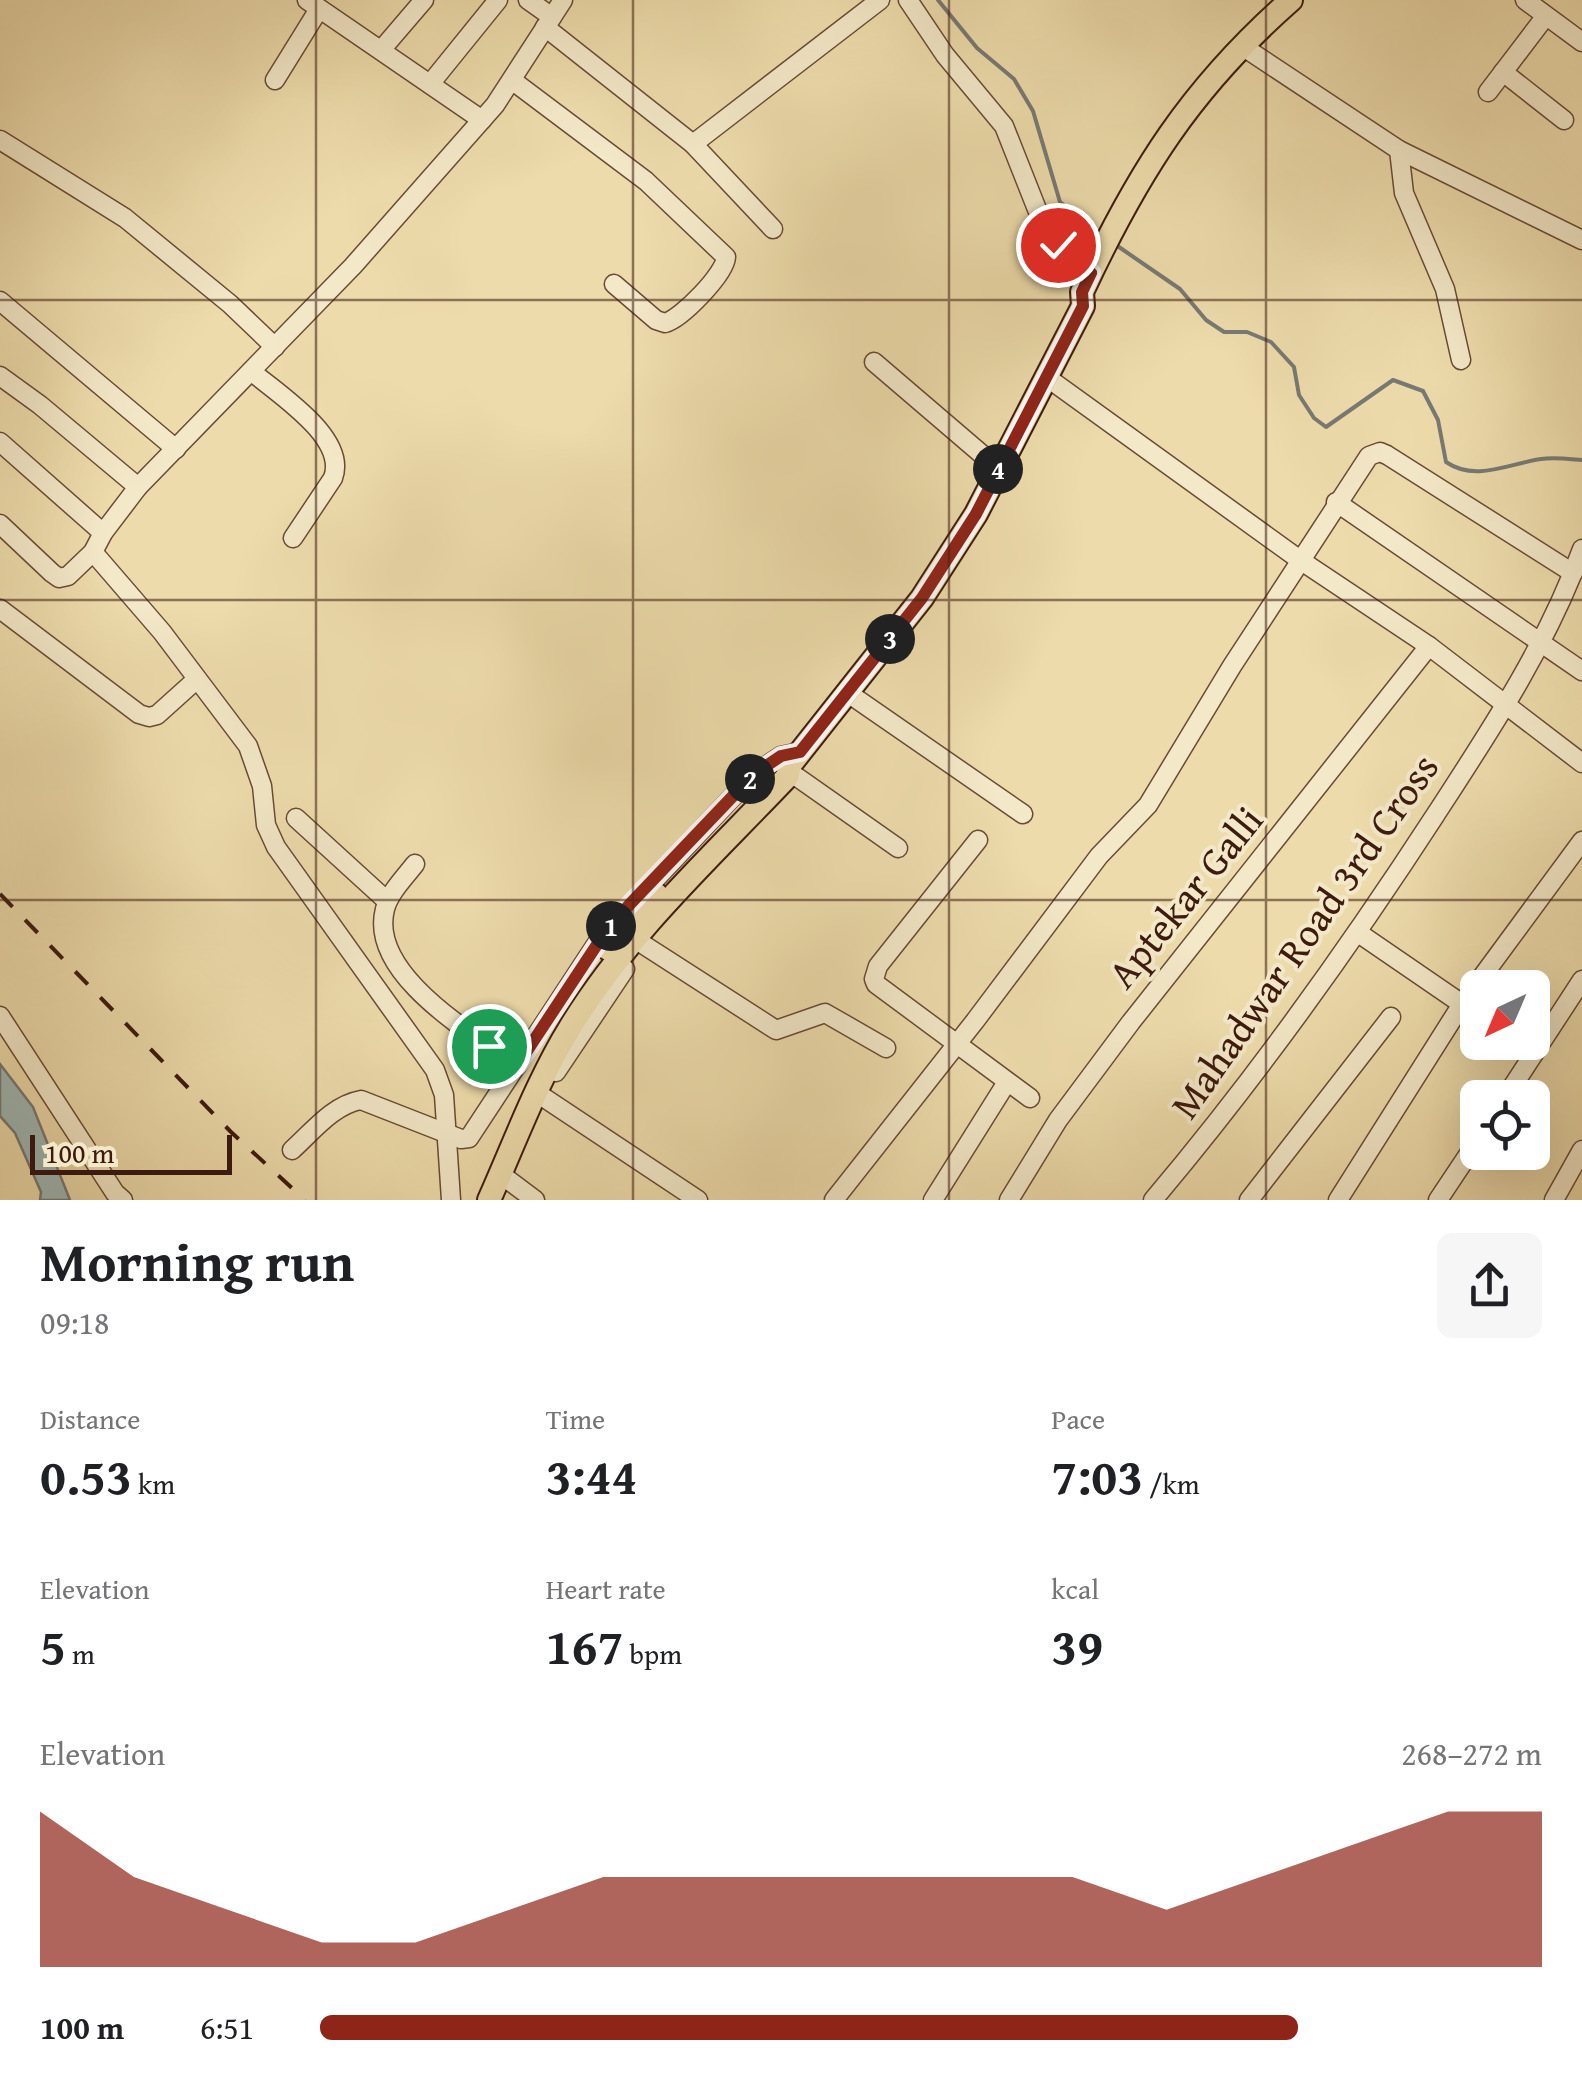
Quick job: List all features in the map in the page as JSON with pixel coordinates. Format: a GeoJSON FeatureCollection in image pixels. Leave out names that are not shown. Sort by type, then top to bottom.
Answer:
{"type":"FeatureCollection","features":[{"type":"Feature","properties":{"kind":"main road"},"geometry":{"type":"LineString","coordinates":[[488,1200],[570,1027],[650,922],[787,777],[922,598],[976,514],[1083,306],[1082,292],[1123,227],[1171,130],[1291,0]]}},
{"type":"Feature","properties":{"kind":"main road"},"geometry":{"type":"LineString","coordinates":[[1247,49],[1310,0]]}},
{"type":"Feature","properties":{"kind":"main road"},"geometry":{"type":"LineString","coordinates":[[473,1200],[520,1092],[603,956],[630,921],[777,768],[796,765]]}},
{"type":"Feature","properties":{"kind":"street"},"geometry":{"type":"LineString","coordinates":[[382,49],[424,0]]}},
{"type":"Feature","properties":{"kind":"street"},"geometry":{"type":"LineString","coordinates":[[430,84],[498,0]]}},
{"type":"Feature","properties":{"kind":"street"},"geometry":{"type":"LineString","coordinates":[[528,0],[548,22],[692,144],[773,229]]}},
{"type":"Feature","properties":{"kind":"street"},"geometry":{"type":"LineString","coordinates":[[0,524],[58,578],[68,576],[93,552],[103,532],[138,487],[352,266],[482,120],[513,81],[563,0]]}},
{"type":"Feature","properties":{"kind":"street"},"geometry":{"type":"LineString","coordinates":[[692,144],[880,0]]}},
{"type":"Feature","properties":{"kind":"street"},"geometry":{"type":"LineString","coordinates":[[908,0],[945,56],[1004,126],[1046,232],[1102,262]]}},
{"type":"Feature","properties":{"kind":"street"},"geometry":{"type":"LineString","coordinates":[[1525,0],[1582,42]]}},
{"type":"Feature","properties":{"kind":"street"},"geometry":{"type":"LineString","coordinates":[[276,80],[313,4],[482,120]]}},
{"type":"Feature","properties":{"kind":"street"},"geometry":{"type":"LineString","coordinates":[[1488,92],[1545,17]]}},
{"type":"Feature","properties":{"kind":"street"},"geometry":{"type":"LineString","coordinates":[[1247,49],[1399,150],[1582,240]]}},
{"type":"Feature","properties":{"kind":"street"},"geometry":{"type":"LineString","coordinates":[[1503,72],[1564,120]]}},
{"type":"Feature","properties":{"kind":"street"},"geometry":{"type":"LineString","coordinates":[[513,81],[646,181],[726,258],[724,268],[680,315],[665,323],[656,320],[614,284]]}},
{"type":"Feature","properties":{"kind":"street"},"geometry":{"type":"LineString","coordinates":[[0,140],[125,218],[230,304],[275,347]]}},
{"type":"Feature","properties":{"kind":"street"},"geometry":{"type":"LineString","coordinates":[[1399,150],[1404,193],[1444,289],[1460,360]]}},
{"type":"Feature","properties":{"kind":"street"},"geometry":{"type":"LineString","coordinates":[[0,301],[176,449]]}},
{"type":"Feature","properties":{"kind":"street"},"geometry":{"type":"LineString","coordinates":[[874,362],[998,469]]}},
{"type":"Feature","properties":{"kind":"street"},"geometry":{"type":"LineString","coordinates":[[252,372],[313,424],[329,441],[334,454],[337,469],[333,478],[293,538]]}},
{"type":"Feature","properties":{"kind":"street"},"geometry":{"type":"LineString","coordinates":[[0,376],[138,487]]}},
{"type":"Feature","properties":{"kind":"street"},"geometry":{"type":"LineString","coordinates":[[1045,376],[1300,560],[1428,646],[1582,762]]}},
{"type":"Feature","properties":{"kind":"street"},"geometry":{"type":"LineString","coordinates":[[0,442],[103,532]]}},
{"type":"Feature","properties":{"kind":"street"},"geometry":{"type":"LineString","coordinates":[[834,1200],[1099,856],[1148,806],[1336,502],[1369,456],[1380,452],[1573,573]]}},
{"type":"Feature","properties":{"kind":"street"},"geometry":{"type":"LineString","coordinates":[[1336,502],[1582,671]]}},
{"type":"Feature","properties":{"kind":"street","name":"Mahadwar Road 3rd Cross"},"geometry":{"type":"LineString","coordinates":[[1153,1200],[1217,1124],[1357,932],[1506,706],[1542,644],[1582,548]]}},
{"type":"Feature","properties":{"kind":"street"},"geometry":{"type":"LineString","coordinates":[[93,552],[162,632],[248,746],[256,764],[266,826],[276,847],[435,1070],[444,1095],[451,1200]]}},
{"type":"Feature","properties":{"kind":"street"},"geometry":{"type":"LineString","coordinates":[[0,609],[139,714],[157,714],[197,680]]}},
{"type":"Feature","properties":{"kind":"street","name":"Aptekar Galli"},"geometry":{"type":"LineString","coordinates":[[1009,1200],[1058,1120],[1131,1022],[1428,646]]}},
{"type":"Feature","properties":{"kind":"street"},"geometry":{"type":"LineString","coordinates":[[848,693],[1023,814]]}},
{"type":"Feature","properties":{"kind":"street"},"geometry":{"type":"LineString","coordinates":[[292,1150],[348,1102],[361,1100],[462,1139],[474,1133],[592,950],[630,904],[754,774],[781,756],[898,848]]}},
{"type":"Feature","properties":{"kind":"street"},"geometry":{"type":"LineString","coordinates":[[499,1200],[543,1098],[601,1002],[644,944],[796,765]]}},
{"type":"Feature","properties":{"kind":"street"},"geometry":{"type":"LineString","coordinates":[[296,818],[388,902]]}},
{"type":"Feature","properties":{"kind":"street"},"geometry":{"type":"LineString","coordinates":[[978,840],[874,973],[876,984],[1030,1098]]}},
{"type":"Feature","properties":{"kind":"street"},"geometry":{"type":"LineString","coordinates":[[1487,970],[1582,841]]}},
{"type":"Feature","properties":{"kind":"street"},"geometry":{"type":"LineString","coordinates":[[415,864],[388,902],[383,925],[384,941],[397,969],[517,1066]]}},
{"type":"Feature","properties":{"kind":"street"},"geometry":{"type":"LineString","coordinates":[[1357,932],[1460,1003]]}},
{"type":"Feature","properties":{"kind":"street"},"geometry":{"type":"LineString","coordinates":[[644,944],[776,1030],[824,1013],[886,1048]]}},
{"type":"Feature","properties":{"kind":"street"},"geometry":{"type":"LineString","coordinates":[[1517,1080],[1582,980]]}},
{"type":"Feature","properties":{"kind":"street"},"geometry":{"type":"LineString","coordinates":[[1338,1200],[1460,1007]]}},
{"type":"Feature","properties":{"kind":"street"},"geometry":{"type":"LineString","coordinates":[[0,1016],[115,1193],[124,1200]]}},
{"type":"Feature","properties":{"kind":"street"},"geometry":{"type":"LineString","coordinates":[[1249,1200],[1391,1017]]}},
{"type":"Feature","properties":{"kind":"street"},"geometry":{"type":"LineString","coordinates":[[933,1200],[1006,1082]]}},
{"type":"Feature","properties":{"kind":"street"},"geometry":{"type":"LineString","coordinates":[[543,1098],[698,1200]]}},
{"type":"Feature","properties":{"kind":"street"},"geometry":{"type":"LineString","coordinates":[[1554,1200],[1582,1150]]}},
{"type":"Feature","properties":{"kind":"street"},"geometry":{"type":"LineString","coordinates":[[1438,1200],[1460,1167]]}},
{"type":"Feature","properties":{"kind":"street"},"geometry":{"type":"LineString","coordinates":[[507,1179],[535,1200]]}},
{"type":"Feature","properties":{"kind":"water"},"geometry":{"type":"Polygon","coordinates":[[[0,1064],[33,1107],[70,1200],[40,1200],[41,1192],[15,1133],[0,1116],[0,1064]]]}},
{"type":"Feature","properties":{"kind":"waterway"},"geometry":{"type":"LineString","coordinates":[[938,0],[977,48],[1014,79],[1033,111],[1060,202],[1100,234]]}},
{"type":"Feature","properties":{"kind":"waterway"},"geometry":{"type":"LineString","coordinates":[[1116,245],[1180,289],[1206,320],[1224,332],[1247,332],[1271,342],[1294,367],[1299,395],[1314,418],[1326,427],[1393,380],[1423,391],[1438,420],[1446,462],[1457,468],[1480,471],[1546,458],[1582,460]]}},
{"type":"Feature","properties":{"kind":"railway"},"geometry":{"type":"LineString","coordinates":[[0,894],[231,1132],[305,1200]]}},
{"type":"Feature","properties":{"kind":"route"},"geometry":{"type":"LineString","coordinates":[[489,1046],[517,1066],[583,963],[630,904],[754,774],[781,756],[800,752],[922,598],[976,514],[1083,306],[1082,292],[1091,273],[1058,245]]}}]}
